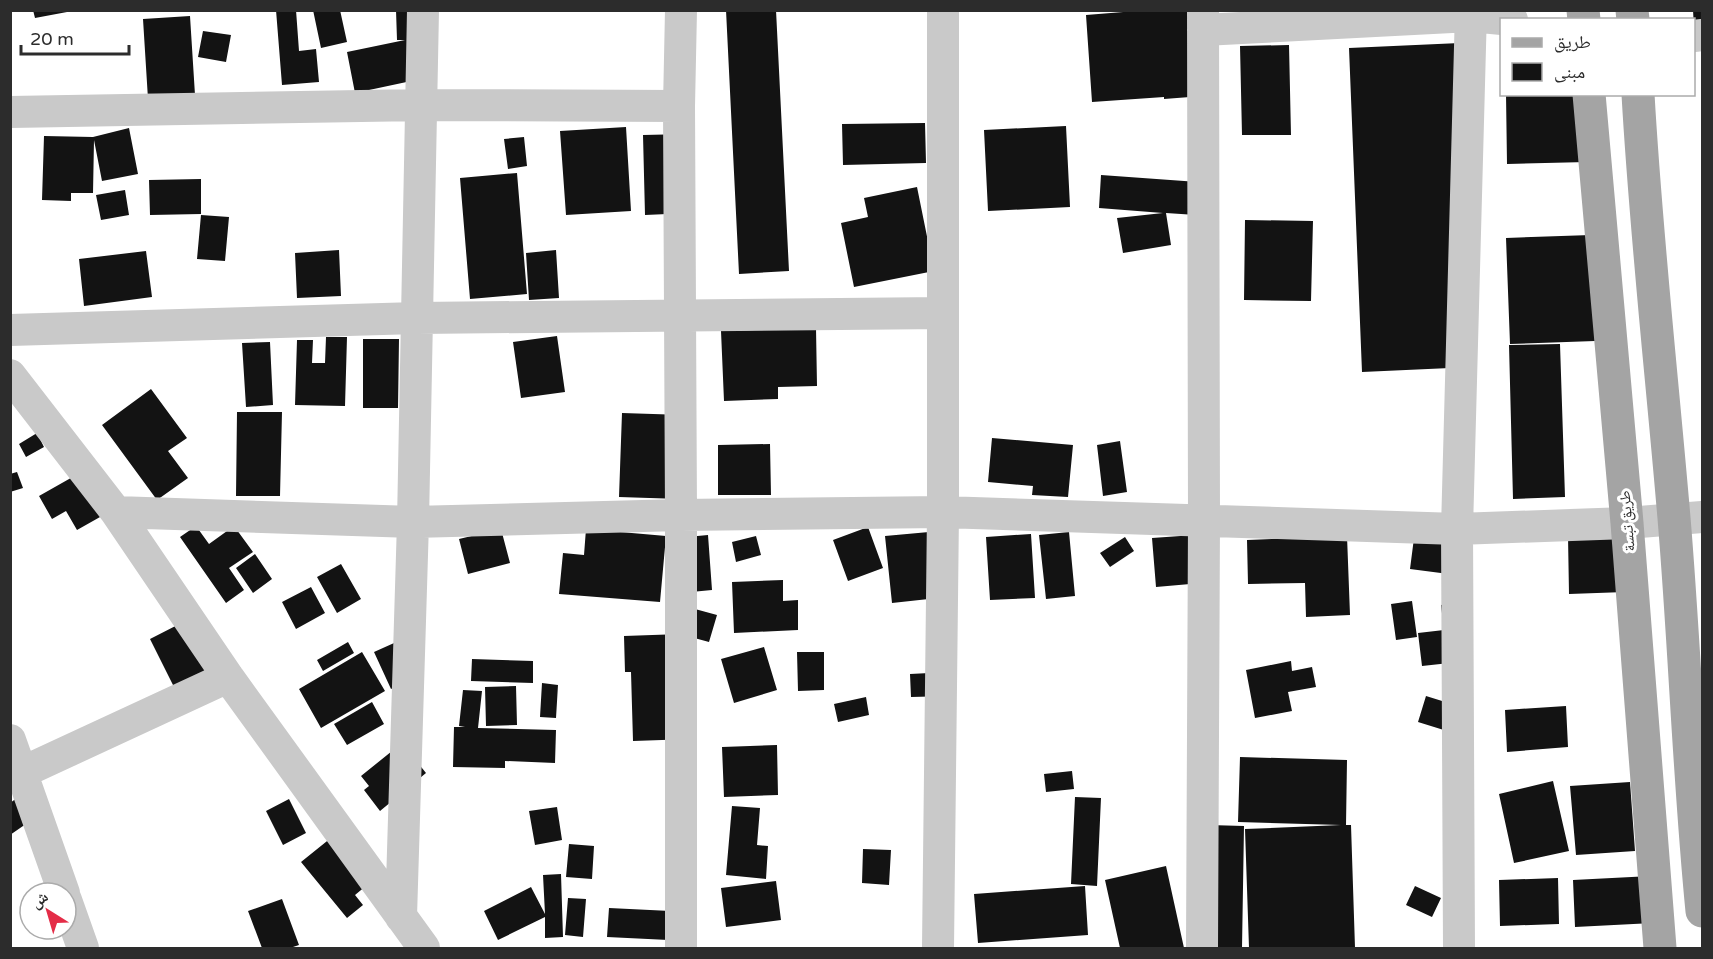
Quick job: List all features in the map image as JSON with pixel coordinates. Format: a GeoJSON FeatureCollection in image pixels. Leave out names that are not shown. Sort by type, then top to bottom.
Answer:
{"type":"FeatureCollection","features":[{"type":"Feature","properties":{"kind":"main road","name":"طريق تبسة"},"geometry":{"type":"LineString","coordinates":[[1589,96],[1627,523],[1660,948]]}},
{"type":"Feature","properties":{"kind":"main road"},"geometry":{"type":"LineString","coordinates":[[1638,96],[1643,185],[1688,518],[1702,911]]}},
{"type":"Feature","properties":{"kind":"street"},"geometry":{"type":"LineString","coordinates":[[401,917],[423,10]]}},
{"type":"Feature","properties":{"kind":"street"},"geometry":{"type":"LineString","coordinates":[[681,10],[679,106],[681,948]]}},
{"type":"Feature","properties":{"kind":"street"},"geometry":{"type":"LineString","coordinates":[[938,948],[944,512],[943,10]]}},
{"type":"Feature","properties":{"kind":"street"},"geometry":{"type":"LineString","coordinates":[[1459,948],[1457,529],[1471,13]]}},
{"type":"Feature","properties":{"kind":"street"},"geometry":{"type":"LineString","coordinates":[[1202,948],[1203,20],[1471,13],[1500,18]]}},
{"type":"Feature","properties":{"kind":"street"},"geometry":{"type":"LineString","coordinates":[[10,112],[422,105],[679,106]]}},
{"type":"Feature","properties":{"kind":"street"},"geometry":{"type":"LineString","coordinates":[[10,330],[417,318],[943,313]]}},
{"type":"Feature","properties":{"kind":"street"},"geometry":{"type":"LineString","coordinates":[[10,375],[116,512],[228,677],[424,948]]}},
{"type":"Feature","properties":{"kind":"street"},"geometry":{"type":"LineString","coordinates":[[116,512],[412,522],[681,515],[944,512],[1457,529],[1627,523],[1688,518]]}},
{"type":"Feature","properties":{"kind":"street"},"geometry":{"type":"LineString","coordinates":[[16,775],[228,677]]}},
{"type":"Feature","properties":{"kind":"street"},"geometry":{"type":"LineString","coordinates":[[10,740],[16,775],[59,881]]}},
{"type":"Feature","properties":{"kind":"building"},"geometry":{"type":"Polygon","coordinates":[[[33,10],[67,10],[67,12],[35,18],[33,10]]]}},
{"type":"Feature","properties":{"kind":"building"},"geometry":{"type":"Polygon","coordinates":[[[276,10],[296,10],[299,51],[316,49],[319,82],[282,85],[276,10]]]}},
{"type":"Feature","properties":{"kind":"building"},"geometry":{"type":"Polygon","coordinates":[[[313,10],[340,10],[347,42],[321,48],[313,10]]]}},
{"type":"Feature","properties":{"kind":"building"},"geometry":{"type":"Polygon","coordinates":[[[396,10],[425,10],[430,77],[355,93],[347,52],[405,40],[397,40],[396,10]]]}},
{"type":"Feature","properties":{"kind":"building"},"geometry":{"type":"Polygon","coordinates":[[[726,10],[776,10],[789,271],[739,274],[726,10]]]}},
{"type":"Feature","properties":{"kind":"building"},"geometry":{"type":"Polygon","coordinates":[[[1148,10],[1198,10],[1203,96],[1092,102],[1086,15],[1148,10]]]}},
{"type":"Feature","properties":{"kind":"building"},"geometry":{"type":"Polygon","coordinates":[[[1693,10],[1702,10],[1702,27],[1695,28],[1693,10]]]}},
{"type":"Feature","properties":{"kind":"building"},"geometry":{"type":"Polygon","coordinates":[[[190,16],[195,95],[148,99],[143,19],[190,16]]]}},
{"type":"Feature","properties":{"kind":"building"},"geometry":{"type":"Polygon","coordinates":[[[203,31],[231,35],[226,62],[198,57],[203,31]]]}},
{"type":"Feature","properties":{"kind":"building"},"geometry":{"type":"Polygon","coordinates":[[[1460,43],[1472,367],[1362,372],[1349,48],[1460,43]]]}},
{"type":"Feature","properties":{"kind":"building"},"geometry":{"type":"Polygon","coordinates":[[[1289,45],[1291,135],[1242,135],[1240,46],[1289,45]]]}},
{"type":"Feature","properties":{"kind":"building"},"geometry":{"type":"Polygon","coordinates":[[[1506,96],[1586,96],[1587,162],[1507,164],[1506,96]]]}},
{"type":"Feature","properties":{"kind":"building"},"geometry":{"type":"Polygon","coordinates":[[[925,123],[926,163],[843,165],[842,124],[925,123]]]}},
{"type":"Feature","properties":{"kind":"building"},"geometry":{"type":"Polygon","coordinates":[[[1066,126],[1070,207],[988,211],[984,130],[1066,126]]]}},
{"type":"Feature","properties":{"kind":"building"},"geometry":{"type":"Polygon","coordinates":[[[626,127],[631,211],[566,215],[560,131],[626,127]]]}},
{"type":"Feature","properties":{"kind":"building"},"geometry":{"type":"Polygon","coordinates":[[[129,128],[138,174],[102,181],[94,140],[93,193],[71,193],[71,201],[42,200],[44,136],[93,137],[129,128]]]}},
{"type":"Feature","properties":{"kind":"building"},"geometry":{"type":"Polygon","coordinates":[[[687,134],[690,213],[645,215],[643,135],[687,134]]]}},
{"type":"Feature","properties":{"kind":"building"},"geometry":{"type":"Polygon","coordinates":[[[524,137],[527,166],[508,169],[504,139],[524,137]]]}},
{"type":"Feature","properties":{"kind":"building"},"geometry":{"type":"Polygon","coordinates":[[[517,173],[527,294],[470,299],[460,178],[517,173]]]}},
{"type":"Feature","properties":{"kind":"building"},"geometry":{"type":"Polygon","coordinates":[[[1101,175],[1198,182],[1196,215],[1166,213],[1171,245],[1123,253],[1117,218],[1163,213],[1099,208],[1101,175]]]}},
{"type":"Feature","properties":{"kind":"building"},"geometry":{"type":"Polygon","coordinates":[[[201,179],[201,214],[150,215],[149,180],[201,179]]]}},
{"type":"Feature","properties":{"kind":"building"},"geometry":{"type":"Polygon","coordinates":[[[917,187],[934,271],[854,287],[841,223],[868,217],[864,198],[917,187]]]}},
{"type":"Feature","properties":{"kind":"building"},"geometry":{"type":"Polygon","coordinates":[[[125,190],[129,215],[101,220],[96,195],[125,190]]]}},
{"type":"Feature","properties":{"kind":"building"},"geometry":{"type":"Polygon","coordinates":[[[201,215],[229,217],[225,261],[197,259],[201,215]]]}},
{"type":"Feature","properties":{"kind":"building"},"geometry":{"type":"Polygon","coordinates":[[[1245,220],[1313,221],[1311,301],[1244,300],[1245,220]]]}},
{"type":"Feature","properties":{"kind":"building"},"geometry":{"type":"Polygon","coordinates":[[[1591,235],[1595,341],[1510,344],[1506,238],[1591,235]]]}},
{"type":"Feature","properties":{"kind":"building"},"geometry":{"type":"Polygon","coordinates":[[[339,250],[341,296],[297,298],[295,253],[339,250]]]}},
{"type":"Feature","properties":{"kind":"building"},"geometry":{"type":"Polygon","coordinates":[[[556,250],[559,298],[529,300],[526,253],[556,250]]]}},
{"type":"Feature","properties":{"kind":"building"},"geometry":{"type":"Polygon","coordinates":[[[146,251],[152,297],[84,306],[79,259],[146,251]]]}},
{"type":"Feature","properties":{"kind":"building"},"geometry":{"type":"Polygon","coordinates":[[[816,328],[817,386],[778,387],[778,399],[724,401],[721,331],[816,328]]]}},
{"type":"Feature","properties":{"kind":"building"},"geometry":{"type":"Polygon","coordinates":[[[557,336],[565,392],[521,398],[513,342],[557,336]]]}},
{"type":"Feature","properties":{"kind":"building"},"geometry":{"type":"Polygon","coordinates":[[[326,337],[347,337],[345,406],[295,405],[297,340],[313,340],[312,363],[325,363],[326,337]]]}},
{"type":"Feature","properties":{"kind":"building"},"geometry":{"type":"Polygon","coordinates":[[[363,339],[399,339],[398,408],[363,408],[363,339]]]}},
{"type":"Feature","properties":{"kind":"building"},"geometry":{"type":"Polygon","coordinates":[[[270,342],[273,405],[246,407],[242,343],[270,342]]]}},
{"type":"Feature","properties":{"kind":"building"},"geometry":{"type":"Polygon","coordinates":[[[1560,344],[1565,497],[1513,499],[1509,345],[1560,344]]]}},
{"type":"Feature","properties":{"kind":"building"},"geometry":{"type":"Polygon","coordinates":[[[151,389],[187,438],[168,451],[188,478],[157,500],[102,425],[151,389]]]}},
{"type":"Feature","properties":{"kind":"building"},"geometry":{"type":"Polygon","coordinates":[[[237,412],[282,412],[280,496],[236,496],[237,412]]]}},
{"type":"Feature","properties":{"kind":"building"},"geometry":{"type":"Polygon","coordinates":[[[622,413],[684,415],[680,499],[619,497],[622,413]]]}},
{"type":"Feature","properties":{"kind":"building"},"geometry":{"type":"Polygon","coordinates":[[[37,433],[44,447],[26,457],[19,444],[37,433]]]}},
{"type":"Feature","properties":{"kind":"building"},"geometry":{"type":"Polygon","coordinates":[[[992,438],[1073,445],[1068,497],[1032,495],[1033,486],[988,482],[992,438]]]}},
{"type":"Feature","properties":{"kind":"building"},"geometry":{"type":"Polygon","coordinates":[[[1120,441],[1127,492],[1103,496],[1097,445],[1120,441]]]}},
{"type":"Feature","properties":{"kind":"building"},"geometry":{"type":"Polygon","coordinates":[[[770,444],[771,495],[718,495],[718,445],[770,444]]]}},
{"type":"Feature","properties":{"kind":"building"},"geometry":{"type":"Polygon","coordinates":[[[92,466],[116,508],[77,530],[66,511],[52,519],[39,496],[92,466]]]}},
{"type":"Feature","properties":{"kind":"building"},"geometry":{"type":"Polygon","coordinates":[[[17,472],[23,488],[10,492],[10,474],[17,472]]]}},
{"type":"Feature","properties":{"kind":"building"},"geometry":{"type":"Polygon","coordinates":[[[196,526],[209,544],[234,526],[253,552],[229,568],[244,590],[226,603],[180,537],[196,526]]]}},
{"type":"Feature","properties":{"kind":"building"},"geometry":{"type":"Polygon","coordinates":[[[868,527],[883,568],[848,581],[833,540],[868,527]]]}},
{"type":"Feature","properties":{"kind":"building"},"geometry":{"type":"Polygon","coordinates":[[[501,529],[510,563],[468,574],[459,539],[501,529]]]}},
{"type":"Feature","properties":{"kind":"building"},"geometry":{"type":"Polygon","coordinates":[[[586,529],[666,536],[660,602],[559,594],[563,553],[584,555],[586,529]]]}},
{"type":"Feature","properties":{"kind":"building"},"geometry":{"type":"Polygon","coordinates":[[[940,531],[947,597],[892,603],[885,536],[940,531]]]}},
{"type":"Feature","properties":{"kind":"building"},"geometry":{"type":"Polygon","coordinates":[[[1069,532],[1075,596],[1046,599],[1039,535],[1069,532]]]}},
{"type":"Feature","properties":{"kind":"building"},"geometry":{"type":"Polygon","coordinates":[[[1031,534],[1035,598],[990,600],[986,537],[1031,534]]]}},
{"type":"Feature","properties":{"kind":"building"},"geometry":{"type":"Polygon","coordinates":[[[1209,534],[1213,582],[1156,587],[1152,538],[1209,534]]]}},
{"type":"Feature","properties":{"kind":"building"},"geometry":{"type":"Polygon","coordinates":[[[1624,534],[1625,592],[1569,594],[1568,536],[1624,534]]]}},
{"type":"Feature","properties":{"kind":"building"},"geometry":{"type":"Polygon","coordinates":[[[708,535],[712,590],[691,592],[687,537],[708,535]]]}},
{"type":"Feature","properties":{"kind":"building"},"geometry":{"type":"Polygon","coordinates":[[[756,536],[761,555],[736,562],[732,542],[756,536]]]}},
{"type":"Feature","properties":{"kind":"building"},"geometry":{"type":"Polygon","coordinates":[[[1347,536],[1350,615],[1306,617],[1305,583],[1248,584],[1247,540],[1347,536]]]}},
{"type":"Feature","properties":{"kind":"building"},"geometry":{"type":"Polygon","coordinates":[[[1125,537],[1134,551],[1110,567],[1100,553],[1125,537]]]}},
{"type":"Feature","properties":{"kind":"building"},"geometry":{"type":"Polygon","coordinates":[[[1414,538],[1468,544],[1464,576],[1410,569],[1414,538]]]}},
{"type":"Feature","properties":{"kind":"building"},"geometry":{"type":"Polygon","coordinates":[[[255,554],[272,579],[253,593],[236,568],[255,554]]]}},
{"type":"Feature","properties":{"kind":"building"},"geometry":{"type":"Polygon","coordinates":[[[341,564],[361,599],[337,613],[317,577],[341,564]]]}},
{"type":"Feature","properties":{"kind":"building"},"geometry":{"type":"Polygon","coordinates":[[[783,580],[783,601],[798,600],[798,630],[734,633],[732,582],[783,580]]]}},
{"type":"Feature","properties":{"kind":"building"},"geometry":{"type":"Polygon","coordinates":[[[311,587],[325,613],[296,629],[282,602],[311,587]]]}},
{"type":"Feature","properties":{"kind":"building"},"geometry":{"type":"Polygon","coordinates":[[[1412,601],[1417,637],[1396,640],[1391,604],[1412,601]]]}},
{"type":"Feature","properties":{"kind":"building"},"geometry":{"type":"Polygon","coordinates":[[[1460,602],[1468,661],[1422,666],[1418,633],[1444,630],[1441,605],[1460,602]]]}},
{"type":"Feature","properties":{"kind":"building"},"geometry":{"type":"Polygon","coordinates":[[[695,609],[717,615],[709,642],[687,636],[695,609]]]}},
{"type":"Feature","properties":{"kind":"building"},"geometry":{"type":"Polygon","coordinates":[[[195,616],[221,669],[176,691],[150,639],[195,616]]]}},
{"type":"Feature","properties":{"kind":"building"},"geometry":{"type":"Polygon","coordinates":[[[681,634],[691,739],[633,741],[631,672],[625,672],[624,636],[681,634]]]}},
{"type":"Feature","properties":{"kind":"building"},"geometry":{"type":"Polygon","coordinates":[[[403,639],[420,675],[391,689],[374,652],[403,639]]]}},
{"type":"Feature","properties":{"kind":"building"},"geometry":{"type":"Polygon","coordinates":[[[348,642],[354,653],[323,671],[317,660],[348,642]]]}},
{"type":"Feature","properties":{"kind":"building"},"geometry":{"type":"Polygon","coordinates":[[[764,647],[777,690],[734,703],[721,659],[764,647]]]}},
{"type":"Feature","properties":{"kind":"building"},"geometry":{"type":"Polygon","coordinates":[[[362,652],[385,691],[321,728],[299,689],[362,652]]]}},
{"type":"Feature","properties":{"kind":"building"},"geometry":{"type":"Polygon","coordinates":[[[797,652],[824,652],[824,690],[798,691],[797,652]]]}},
{"type":"Feature","properties":{"kind":"building"},"geometry":{"type":"Polygon","coordinates":[[[472,659],[533,661],[533,683],[471,681],[472,659]]]}},
{"type":"Feature","properties":{"kind":"building"},"geometry":{"type":"Polygon","coordinates":[[[1291,661],[1292,671],[1312,667],[1316,687],[1288,692],[1292,711],[1255,718],[1246,670],[1291,661]]]}},
{"type":"Feature","properties":{"kind":"building"},"geometry":{"type":"Polygon","coordinates":[[[949,672],[950,696],[911,697],[910,674],[949,672]]]}},
{"type":"Feature","properties":{"kind":"building"},"geometry":{"type":"Polygon","coordinates":[[[542,683],[558,685],[556,718],[540,717],[542,683]]]}},
{"type":"Feature","properties":{"kind":"building"},"geometry":{"type":"Polygon","coordinates":[[[516,686],[517,725],[486,726],[485,687],[516,686]]]}},
{"type":"Feature","properties":{"kind":"building"},"geometry":{"type":"Polygon","coordinates":[[[463,690],[482,691],[478,728],[556,730],[555,763],[505,761],[505,768],[453,767],[454,727],[465,727],[459,726],[463,690]]]}},
{"type":"Feature","properties":{"kind":"building"},"geometry":{"type":"Polygon","coordinates":[[[1426,696],[1455,705],[1447,731],[1418,722],[1426,696]]]}},
{"type":"Feature","properties":{"kind":"building"},"geometry":{"type":"Polygon","coordinates":[[[866,697],[869,715],[838,722],[834,704],[866,697]]]}},
{"type":"Feature","properties":{"kind":"building"},"geometry":{"type":"Polygon","coordinates":[[[372,702],[384,724],[347,745],[334,724],[372,702]]]}},
{"type":"Feature","properties":{"kind":"building"},"geometry":{"type":"Polygon","coordinates":[[[1566,706],[1568,747],[1507,752],[1505,710],[1566,706]]]}},
{"type":"Feature","properties":{"kind":"building"},"geometry":{"type":"Polygon","coordinates":[[[402,743],[426,773],[380,811],[364,790],[369,786],[361,776],[402,743]]]}},
{"type":"Feature","properties":{"kind":"building"},"geometry":{"type":"Polygon","coordinates":[[[777,745],[778,795],[724,797],[722,747],[777,745]]]}},
{"type":"Feature","properties":{"kind":"building"},"geometry":{"type":"Polygon","coordinates":[[[1240,757],[1347,760],[1346,825],[1351,825],[1355,948],[1249,948],[1245,829],[1341,825],[1238,822],[1240,757]]]}},
{"type":"Feature","properties":{"kind":"building"},"geometry":{"type":"Polygon","coordinates":[[[1072,771],[1074,789],[1046,792],[1044,774],[1072,771]]]}},
{"type":"Feature","properties":{"kind":"building"},"geometry":{"type":"Polygon","coordinates":[[[1553,781],[1569,851],[1514,863],[1499,794],[1553,781]]]}},
{"type":"Feature","properties":{"kind":"building"},"geometry":{"type":"Polygon","coordinates":[[[1630,782],[1635,851],[1576,855],[1570,786],[1630,782]]]}},
{"type":"Feature","properties":{"kind":"building"},"geometry":{"type":"Polygon","coordinates":[[[21,795],[36,817],[10,835],[10,803],[21,795]]]}},
{"type":"Feature","properties":{"kind":"building"},"geometry":{"type":"Polygon","coordinates":[[[1075,797],[1101,798],[1097,886],[1071,884],[1075,797]]]}},
{"type":"Feature","properties":{"kind":"building"},"geometry":{"type":"Polygon","coordinates":[[[289,799],[306,833],[283,845],[266,811],[289,799]]]}},
{"type":"Feature","properties":{"kind":"building"},"geometry":{"type":"Polygon","coordinates":[[[732,806],[760,808],[757,845],[768,846],[766,879],[726,875],[732,806]]]}},
{"type":"Feature","properties":{"kind":"building"},"geometry":{"type":"Polygon","coordinates":[[[557,807],[562,840],[535,845],[529,811],[557,807]]]}},
{"type":"Feature","properties":{"kind":"building"},"geometry":{"type":"Polygon","coordinates":[[[347,825],[384,871],[355,895],[363,905],[347,918],[301,862],[347,825]]]}},
{"type":"Feature","properties":{"kind":"building"},"geometry":{"type":"Polygon","coordinates":[[[1209,825],[1244,826],[1242,948],[1207,948],[1209,825]]]}},
{"type":"Feature","properties":{"kind":"building"},"geometry":{"type":"Polygon","coordinates":[[[569,844],[594,846],[592,879],[566,877],[569,844]]]}},
{"type":"Feature","properties":{"kind":"building"},"geometry":{"type":"Polygon","coordinates":[[[863,849],[891,850],[889,885],[862,883],[863,849]]]}},
{"type":"Feature","properties":{"kind":"building"},"geometry":{"type":"Polygon","coordinates":[[[1166,866],[1184,948],[1120,948],[1105,880],[1166,866]]]}},
{"type":"Feature","properties":{"kind":"building"},"geometry":{"type":"Polygon","coordinates":[[[561,874],[563,937],[545,938],[545,917],[498,940],[484,911],[531,887],[545,914],[543,875],[561,874]]]}},
{"type":"Feature","properties":{"kind":"building"},"geometry":{"type":"Polygon","coordinates":[[[1651,876],[1653,923],[1575,927],[1573,880],[1651,876]]]}},
{"type":"Feature","properties":{"kind":"building"},"geometry":{"type":"Polygon","coordinates":[[[1558,878],[1559,924],[1500,926],[1499,880],[1558,878]]]}},
{"type":"Feature","properties":{"kind":"building"},"geometry":{"type":"Polygon","coordinates":[[[776,881],[781,920],[726,927],[721,888],[776,881]]]}},
{"type":"Feature","properties":{"kind":"building"},"geometry":{"type":"Polygon","coordinates":[[[1085,886],[1088,935],[978,943],[974,894],[1085,886]]]}},
{"type":"Feature","properties":{"kind":"building"},"geometry":{"type":"Polygon","coordinates":[[[1415,886],[1441,898],[1432,917],[1406,905],[1415,886]]]}},
{"type":"Feature","properties":{"kind":"building"},"geometry":{"type":"Polygon","coordinates":[[[568,898],[586,899],[583,937],[565,935],[568,898]]]}},
{"type":"Feature","properties":{"kind":"building"},"geometry":{"type":"Polygon","coordinates":[[[282,899],[299,945],[290,948],[262,948],[248,911],[282,899]]]}},
{"type":"Feature","properties":{"kind":"building"},"geometry":{"type":"Polygon","coordinates":[[[609,908],[691,912],[689,941],[607,937],[609,908]]]}}]}
